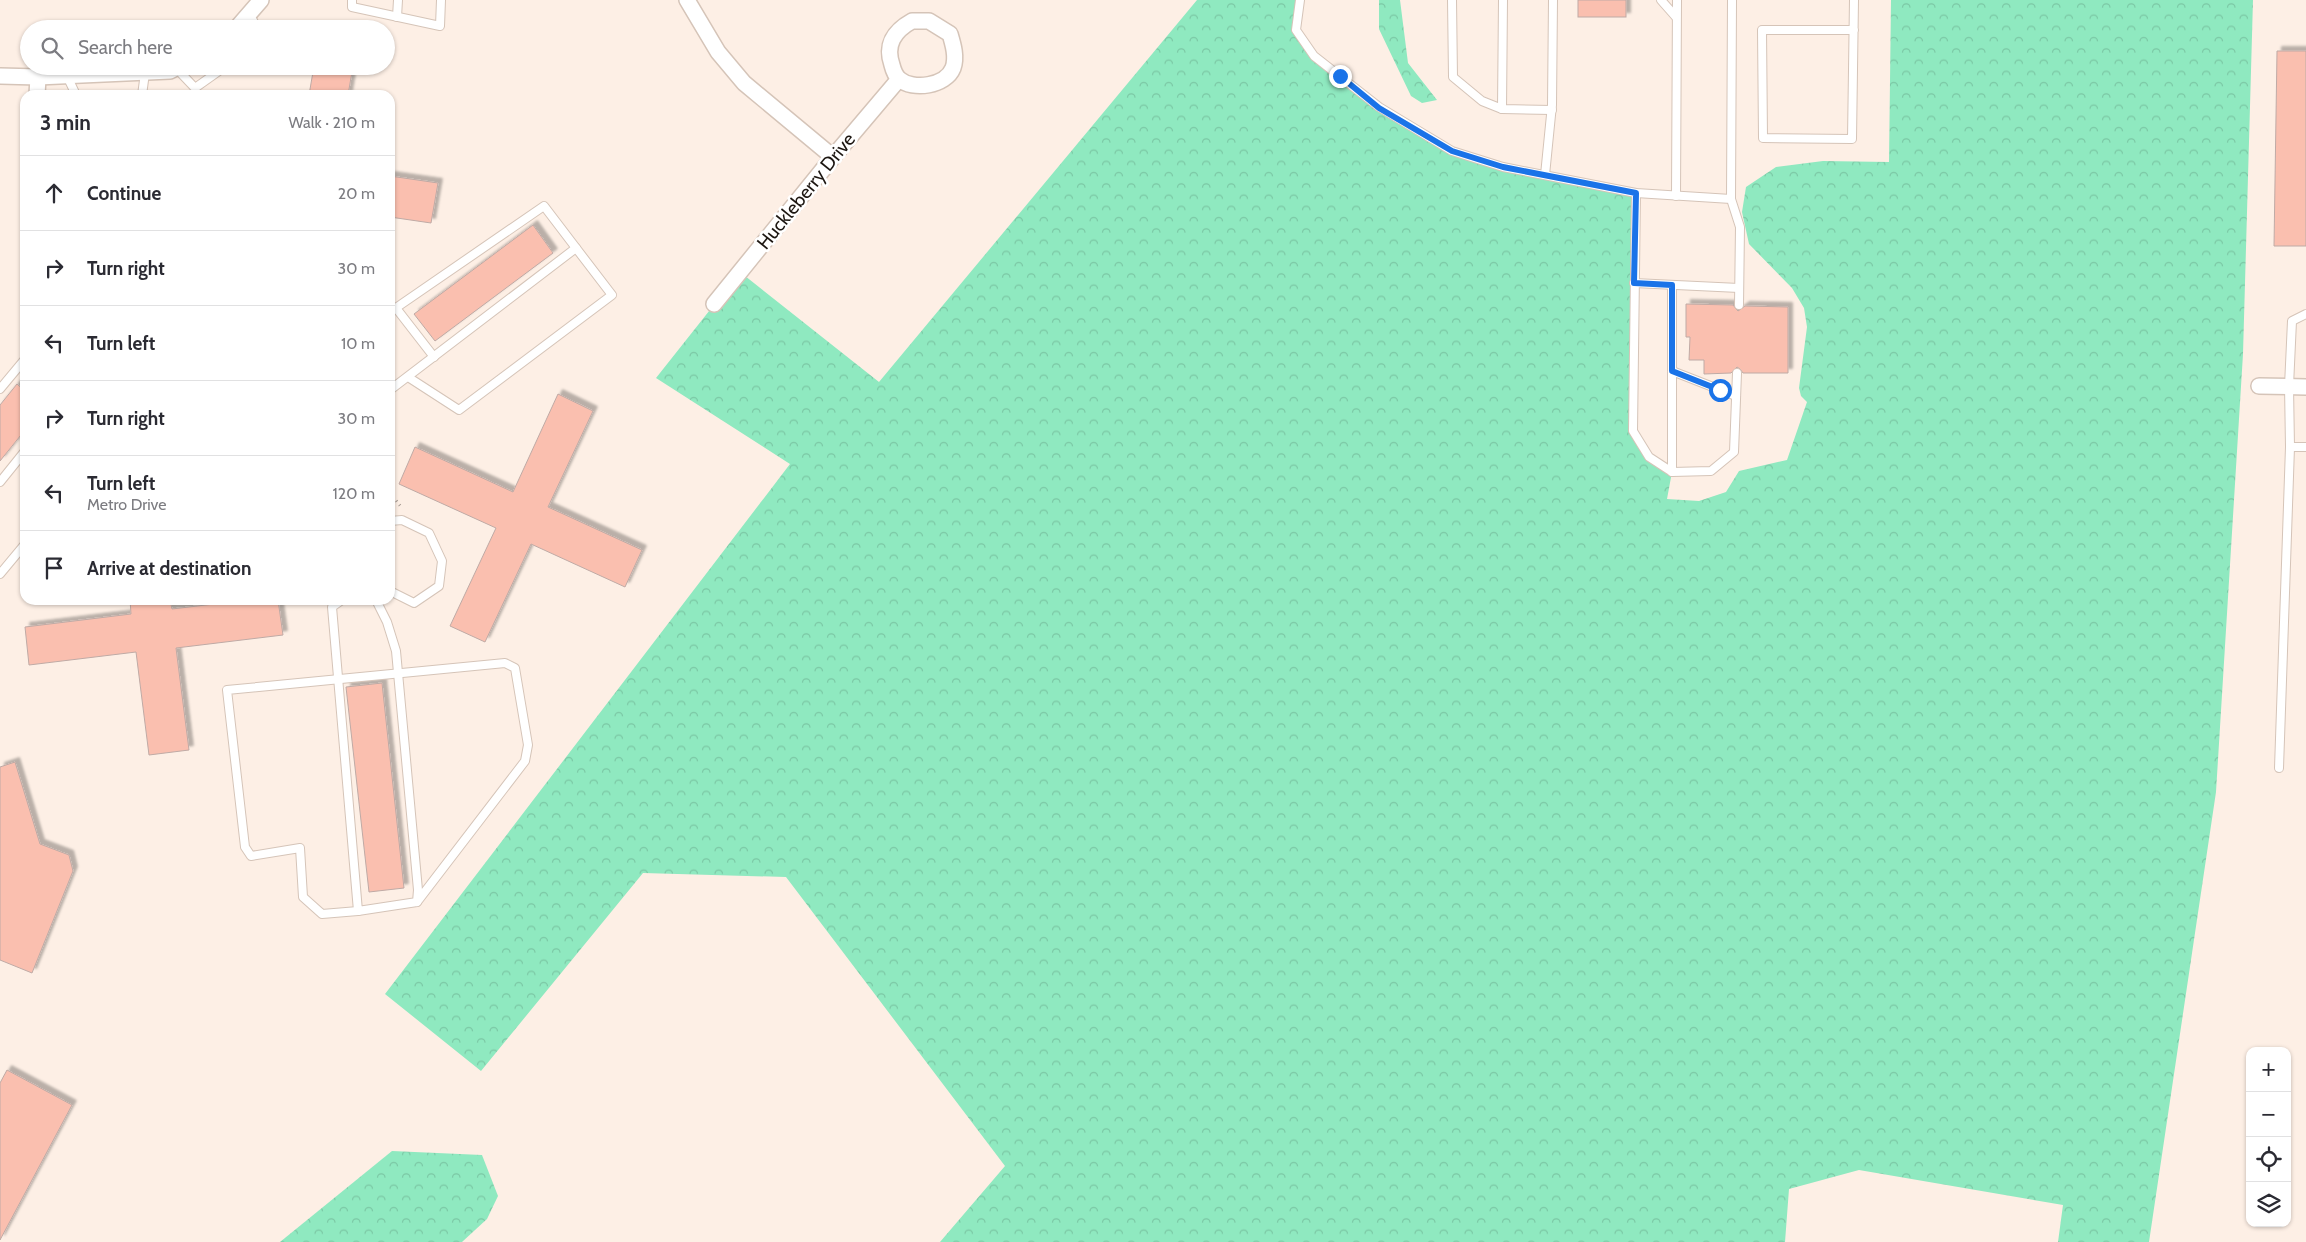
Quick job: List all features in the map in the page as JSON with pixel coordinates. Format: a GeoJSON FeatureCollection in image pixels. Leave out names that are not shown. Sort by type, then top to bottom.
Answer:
{"type":"FeatureCollection","features":[{"type":"Feature","properties":{"kind":"street"},"geometry":{"type":"LineString","coordinates":[[244,20],[261,0]]}},
{"type":"Feature","properties":{"kind":"street"},"geometry":{"type":"LineString","coordinates":[[687,0],[718,52],[744,83],[833,157]]}},
{"type":"Feature","properties":{"kind":"street"},"geometry":{"type":"LineString","coordinates":[[912,21],[929,21],[950,34],[954,60],[953,68],[945,78],[934,84],[923,85],[899,79],[892,68],[889,56],[892,38],[899,28],[912,21]]}},
{"type":"Feature","properties":{"kind":"street"},"geometry":{"type":"LineString","coordinates":[[0,76],[86,75]]}},
{"type":"Feature","properties":{"kind":"street"},"geometry":{"type":"LineString","coordinates":[[37,90],[38,77]]}},
{"type":"Feature","properties":{"kind":"street","name":"Huckleberry Drive"},"geometry":{"type":"LineString","coordinates":[[714,304],[899,79]]}},
{"type":"Feature","properties":{"kind":"street"},"geometry":{"type":"LineString","coordinates":[[2259,386],[2306,387]]}},
{"type":"Feature","properties":{"kind":"lane"},"geometry":{"type":"LineString","coordinates":[[352,0],[352,7],[440,26],[441,0]]}},
{"type":"Feature","properties":{"kind":"lane"},"geometry":{"type":"LineString","coordinates":[[398,0],[398,17]]}},
{"type":"Feature","properties":{"kind":"lane"},"geometry":{"type":"LineString","coordinates":[[1300,0],[1296,30],[1314,56],[1379,108],[1452,151],[1503,167],[1636,193],[1731,199]]}},
{"type":"Feature","properties":{"kind":"lane"},"geometry":{"type":"LineString","coordinates":[[1452,0],[1453,77],[1482,101],[1502,109],[1552,110]]}},
{"type":"Feature","properties":{"kind":"lane"},"geometry":{"type":"LineString","coordinates":[[1502,109],[1503,0]]}},
{"type":"Feature","properties":{"kind":"lane"},"geometry":{"type":"LineString","coordinates":[[1545,175],[1552,110],[1553,0]]}},
{"type":"Feature","properties":{"kind":"lane"},"geometry":{"type":"LineString","coordinates":[[1661,0],[1676,17]]}},
{"type":"Feature","properties":{"kind":"lane"},"geometry":{"type":"LineString","coordinates":[[1676,0],[1676,196]]}},
{"type":"Feature","properties":{"kind":"lane"},"geometry":{"type":"LineString","coordinates":[[1732,0],[1731,199],[1740,227],[1739,306]]}},
{"type":"Feature","properties":{"kind":"lane"},"geometry":{"type":"LineString","coordinates":[[1854,0],[1854,30],[1852,139],[1763,138],[1762,30],[1854,30]]}},
{"type":"Feature","properties":{"kind":"lane"},"geometry":{"type":"LineString","coordinates":[[249,14],[253,20]]}},
{"type":"Feature","properties":{"kind":"lane"},"geometry":{"type":"LineString","coordinates":[[143,90],[145,75]]}},
{"type":"Feature","properties":{"kind":"lane"},"geometry":{"type":"LineString","coordinates":[[184,75],[194,88],[213,75]]}},
{"type":"Feature","properties":{"kind":"lane"},"geometry":{"type":"LineString","coordinates":[[67,76],[74,90]]}},
{"type":"Feature","properties":{"kind":"lane"},"geometry":{"type":"LineString","coordinates":[[1636,193],[1633,431],[1649,457],[1672,472],[1711,471],[1734,452],[1736,373]]}},
{"type":"Feature","properties":{"kind":"lane"},"geometry":{"type":"LineString","coordinates":[[395,309],[544,206],[612,295],[459,410],[408,377]]}},
{"type":"Feature","properties":{"kind":"lane"},"geometry":{"type":"LineString","coordinates":[[395,386],[576,248]]}},
{"type":"Feature","properties":{"kind":"lane"},"geometry":{"type":"LineString","coordinates":[[1634,283],[1739,288]]}},
{"type":"Feature","properties":{"kind":"lane"},"geometry":{"type":"LineString","coordinates":[[1672,285],[1672,472]]}},
{"type":"Feature","properties":{"kind":"lane"},"geometry":{"type":"LineString","coordinates":[[395,312],[434,357]]}},
{"type":"Feature","properties":{"kind":"lane"},"geometry":{"type":"LineString","coordinates":[[2279,768],[2290,447],[2289,386],[2292,322],[2306,314]]}},
{"type":"Feature","properties":{"kind":"lane"},"geometry":{"type":"LineString","coordinates":[[0,389],[20,368]]}},
{"type":"Feature","properties":{"kind":"lane"},"geometry":{"type":"LineString","coordinates":[[1672,371],[1736,396]]}},
{"type":"Feature","properties":{"kind":"lane"},"geometry":{"type":"LineString","coordinates":[[2290,447],[2306,447]]}},
{"type":"Feature","properties":{"kind":"lane"},"geometry":{"type":"LineString","coordinates":[[0,482],[20,457]]}},
{"type":"Feature","properties":{"kind":"lane"},"geometry":{"type":"LineString","coordinates":[[395,521],[402,520],[428,533],[442,561],[439,586],[414,603],[395,594]]}},
{"type":"Feature","properties":{"kind":"lane"},"geometry":{"type":"LineString","coordinates":[[0,574],[20,550]]}},
{"type":"Feature","properties":{"kind":"lane"},"geometry":{"type":"LineString","coordinates":[[336,605],[332,608],[358,911]]}},
{"type":"Feature","properties":{"kind":"lane"},"geometry":{"type":"LineString","coordinates":[[378,605],[387,622],[396,651],[418,890],[417,902]]}},
{"type":"Feature","properties":{"kind":"lane"},"geometry":{"type":"LineString","coordinates":[[505,663],[515,668],[528,745],[525,761],[417,902],[358,911],[322,914],[304,897],[300,848],[252,856],[245,847],[227,690],[338,680],[398,672],[505,663]]}},
{"type":"Feature","properties":{"kind":"path"},"geometry":{"type":"LineString","coordinates":[[395,499],[403,510]]}},
{"type":"Feature","properties":{"kind":"green space"},"geometry":{"type":"Polygon","coordinates":[[[1197,0],[1300,0],[1296,30],[1314,56],[1379,107],[1452,151],[1503,167],[1636,193],[1633,431],[1649,457],[1672,472],[1667,499],[1699,501],[1726,492],[1739,471],[1787,460],[1807,402],[1801,396],[1799,388],[1807,327],[1804,308],[1792,288],[1749,244],[1742,212],[1746,187],[1776,167],[1823,161],[1889,162],[1891,0],[2253,0],[2243,354],[2216,792],[2149,1242],[2058,1242],[2063,1205],[1859,1170],[1789,1189],[1785,1242],[940,1242],[1005,1166],[786,877],[643,873],[481,1071],[385,994],[790,464],[656,378],[740,272],[879,382],[1197,0]]]}},
{"type":"Feature","properties":{"kind":"green space"},"geometry":{"type":"Polygon","coordinates":[[[1379,0],[1400,0],[1408,63],[1437,100],[1422,103],[1411,96],[1379,29],[1379,0]]]}},
{"type":"Feature","properties":{"kind":"green space"},"geometry":{"type":"Polygon","coordinates":[[[392,1151],[482,1155],[498,1196],[487,1219],[462,1242],[280,1242],[392,1151]]]}},
{"type":"Feature","properties":{"kind":"building"},"geometry":{"type":"Polygon","coordinates":[[[1578,0],[1626,0],[1626,17],[1578,17],[1578,0]]]}},
{"type":"Feature","properties":{"kind":"building"},"geometry":{"type":"Polygon","coordinates":[[[2277,51],[2306,51],[2306,246],[2274,246],[2277,51]]]}},
{"type":"Feature","properties":{"kind":"building"},"geometry":{"type":"Polygon","coordinates":[[[312,75],[351,75],[349,90],[310,90],[312,75]]]}},
{"type":"Feature","properties":{"kind":"building"},"geometry":{"type":"Polygon","coordinates":[[[395,177],[438,183],[431,223],[395,218],[395,177]]]}},
{"type":"Feature","properties":{"kind":"building"},"geometry":{"type":"Polygon","coordinates":[[[533,225],[553,253],[435,341],[414,314],[533,225]]]}},
{"type":"Feature","properties":{"kind":"building"},"geometry":{"type":"Polygon","coordinates":[[[1686,304],[1733,305],[1738,311],[1745,306],[1788,307],[1788,373],[1743,373],[1737,367],[1731,373],[1704,374],[1704,360],[1689,360],[1690,337],[1686,337],[1686,304]]]}},
{"type":"Feature","properties":{"kind":"building"},"geometry":{"type":"Polygon","coordinates":[[[17,384],[20,387],[20,436],[0,461],[0,405],[17,384]]]}},
{"type":"Feature","properties":{"kind":"building"},"geometry":{"type":"Polygon","coordinates":[[[558,394],[593,411],[548,507],[642,550],[625,587],[531,544],[485,642],[450,626],[496,528],[399,484],[415,447],[513,492],[558,394]]]}},
{"type":"Feature","properties":{"kind":"building"},"geometry":{"type":"Polygon","coordinates":[[[130,605],[171,605],[172,609],[206,605],[279,605],[283,635],[176,648],[189,750],[149,755],[136,652],[29,665],[25,627],[131,614],[130,605]]]}},
{"type":"Feature","properties":{"kind":"building"},"geometry":{"type":"Polygon","coordinates":[[[382,683],[404,888],[369,892],[346,687],[382,683]]]}},
{"type":"Feature","properties":{"kind":"building"},"geometry":{"type":"Polygon","coordinates":[[[15,762],[40,844],[69,855],[73,871],[32,973],[0,960],[0,767],[15,762]]]}},
{"type":"Feature","properties":{"kind":"building"},"geometry":{"type":"Polygon","coordinates":[[[7,1070],[72,1105],[0,1240],[0,1083],[7,1070]]]}},
{"type":"Feature","properties":{"kind":"route"},"geometry":{"type":"LineString","coordinates":[[1340,76],[1379,108],[1452,151],[1503,167],[1636,193],[1634,283],[1672,285],[1672,371],[1720,390]]}}]}
